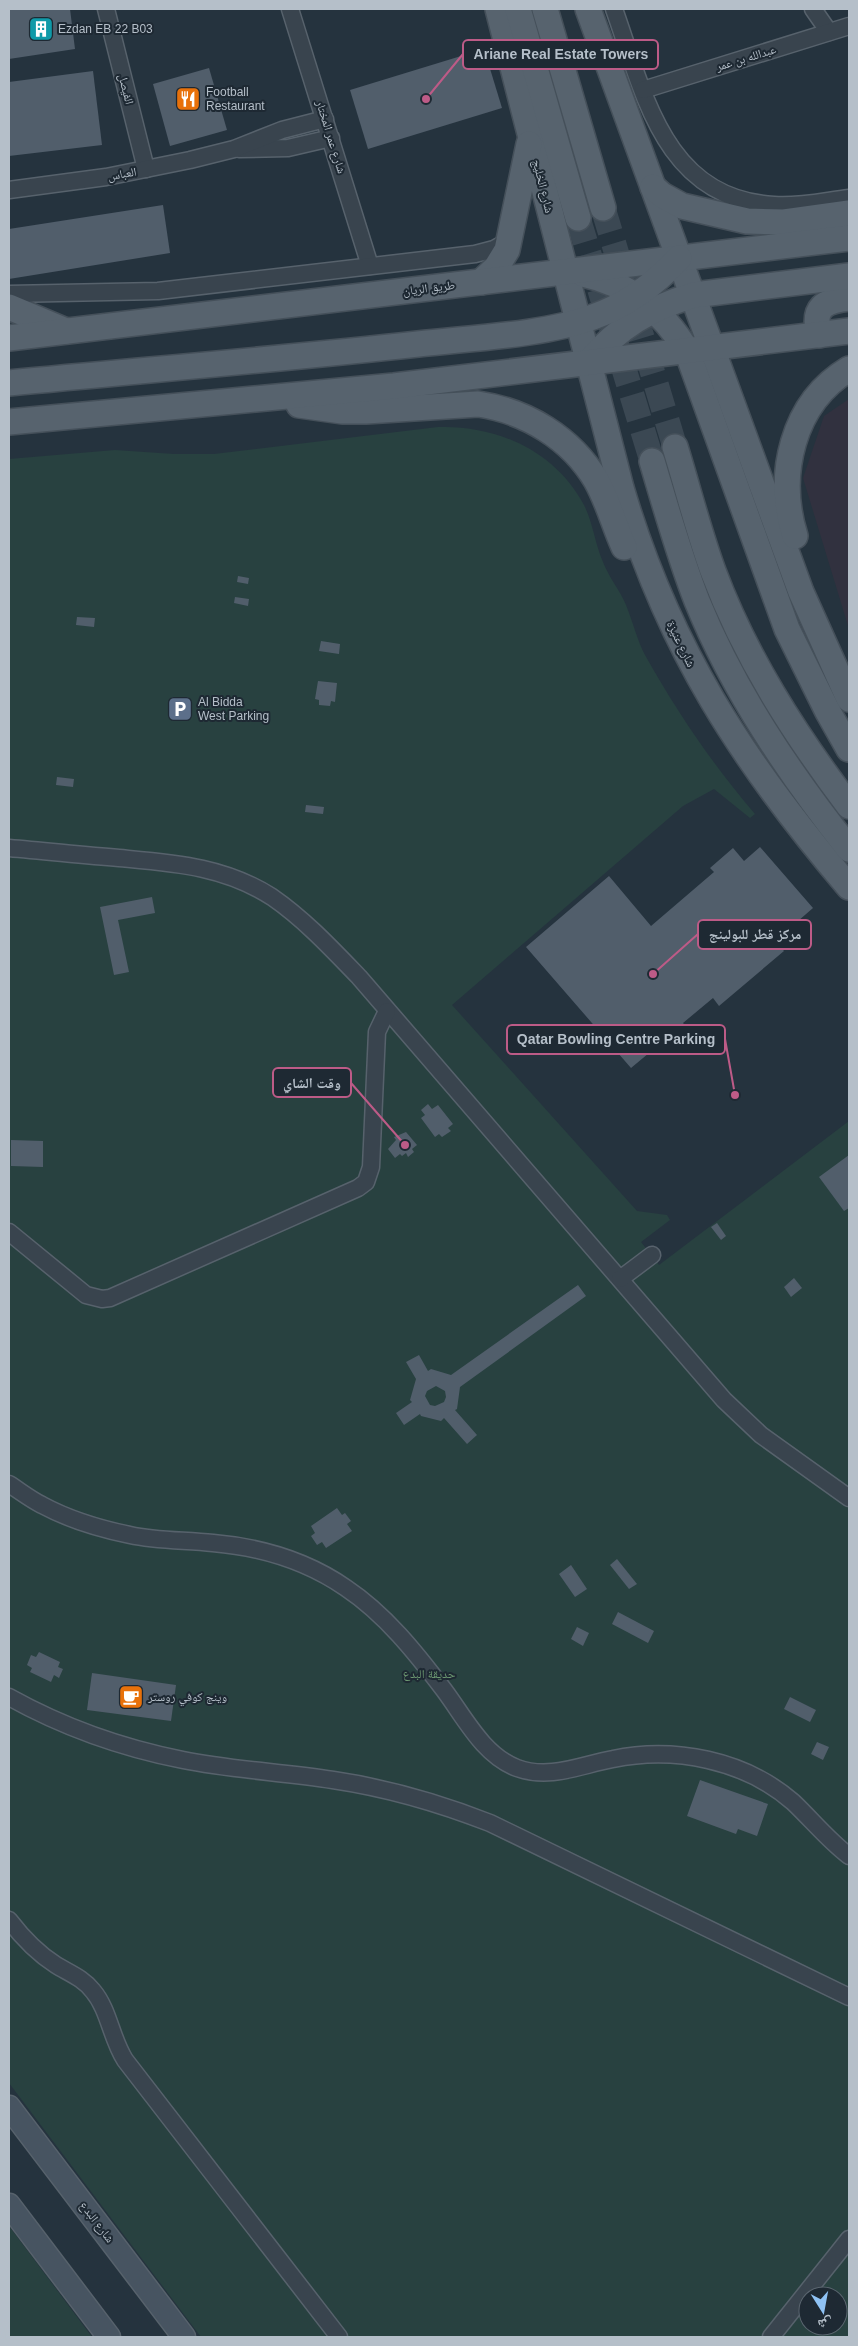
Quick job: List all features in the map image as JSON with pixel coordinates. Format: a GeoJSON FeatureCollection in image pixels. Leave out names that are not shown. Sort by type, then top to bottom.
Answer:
{"type":"FeatureCollection","features":[{"type":"Feature","properties":{"kind":"main road","name":"شارع الخليج"},"geometry":{"type":"LineString","coordinates":[[498,9],[589,362]]}},
{"type":"Feature","properties":{"kind":"main road","name":"شارع الخليج"},"geometry":{"type":"LineString","coordinates":[[518,9],[578,218]]}},
{"type":"Feature","properties":{"kind":"main road"},"geometry":{"type":"LineString","coordinates":[[545,9],[604,208]]}},
{"type":"Feature","properties":{"kind":"main road"},"geometry":{"type":"LineString","coordinates":[[588,9],[694,295],[783,546],[819,637],[849,699]]}},
{"type":"Feature","properties":{"kind":"main road"},"geometry":{"type":"LineString","coordinates":[[481,282],[496,268],[510,240],[530,137]]}},
{"type":"Feature","properties":{"kind":"main road"},"geometry":{"type":"LineString","coordinates":[[654,187],[662,195],[682,206],[747,221],[784,222],[849,213]]}},
{"type":"Feature","properties":{"kind":"main road","name":"طريق الريان"},"geometry":{"type":"LineString","coordinates":[[9,338],[849,238]]}},
{"type":"Feature","properties":{"kind":"main road"},"geometry":{"type":"LineString","coordinates":[[589,362],[645,302],[680,258]]}},
{"type":"Feature","properties":{"kind":"main road"},"geometry":{"type":"LineString","coordinates":[[566,272],[602,279],[645,302],[667,321],[687,351],[787,629],[827,710],[849,749]]}},
{"type":"Feature","properties":{"kind":"main road"},"geometry":{"type":"LineString","coordinates":[[9,383],[324,354],[527,331],[578,322],[609,311],[645,302],[849,276]]}},
{"type":"Feature","properties":{"kind":"main road"},"geometry":{"type":"LineString","coordinates":[[819,334],[816,319],[821,308],[831,301],[849,298]]}},
{"type":"Feature","properties":{"kind":"main road"},"geometry":{"type":"LineString","coordinates":[[9,307],[66,331]]}},
{"type":"Feature","properties":{"kind":"main road"},"geometry":{"type":"LineString","coordinates":[[9,422],[272,398],[849,331]]}},
{"type":"Feature","properties":{"kind":"main road","name":"شارع عنيزة"},"geometry":{"type":"LineString","coordinates":[[589,362],[632,526],[664,610],[690,663],[734,738],[789,814],[849,887]]}},
{"type":"Feature","properties":{"kind":"main road"},"geometry":{"type":"LineString","coordinates":[[819,637],[814,592],[788,509],[788,466],[794,438],[815,399],[827,386],[849,369]]}},
{"type":"Feature","properties":{"kind":"main road"},"geometry":{"type":"LineString","coordinates":[[272,398],[342,411],[478,404],[494,406],[524,417],[565,443],[586,466],[604,497],[626,551],[664,610]]}},
{"type":"Feature","properties":{"kind":"main road"},"geometry":{"type":"LineString","coordinates":[[675,447],[714,572],[752,658],[789,723],[849,806]]}},
{"type":"Feature","properties":{"kind":"main road"},"geometry":{"type":"LineString","coordinates":[[652,461],[685,568],[710,631],[732,675],[773,745],[849,849]]}},
{"type":"Feature","properties":{"kind":"main road","name":"شارع البدع"},"geometry":{"type":"LineString","coordinates":[[9,2108],[184,2337]]}},
{"type":"Feature","properties":{"kind":"main road"},"geometry":{"type":"LineString","coordinates":[[9,2205],[108,2337]]}},
{"type":"Feature","properties":{"kind":"street","name":"الفيصل"},"geometry":{"type":"LineString","coordinates":[[106,9],[146,169]]}},
{"type":"Feature","properties":{"kind":"street","name":"شارع عمر المختار"},"geometry":{"type":"LineString","coordinates":[[290,9],[370,266]]}},
{"type":"Feature","properties":{"kind":"street"},"geometry":{"type":"LineString","coordinates":[[614,9],[643,90],[665,141],[684,165],[696,175],[724,193],[756,203],[790,205],[849,198]]}},
{"type":"Feature","properties":{"kind":"street"},"geometry":{"type":"LineString","coordinates":[[813,9],[829,32]]}},
{"type":"Feature","properties":{"kind":"street","name":"عبدالله بن عمر"},"geometry":{"type":"LineString","coordinates":[[643,90],[849,26]]}},
{"type":"Feature","properties":{"kind":"street","name":"العباس"},"geometry":{"type":"LineString","coordinates":[[9,190],[66,183],[146,169],[234,149],[282,130],[325,119]]}},
{"type":"Feature","properties":{"kind":"street","name":"العباس"},"geometry":{"type":"LineString","coordinates":[[234,149],[271,150],[331,138]]}},
{"type":"Feature","properties":{"kind":"street"},"geometry":{"type":"LineString","coordinates":[[9,294],[158,291],[476,254],[494,249],[510,240]]}},
{"type":"Feature","properties":{"kind":"street"},"geometry":{"type":"LineString","coordinates":[[9,848],[165,861],[210,869],[231,876],[271,897],[290,911],[336,953],[707,1381],[742,1418],[849,1498]]}},
{"type":"Feature","properties":{"kind":"street"},"geometry":{"type":"LineString","coordinates":[[9,1232],[86,1295],[102,1299],[110,1298],[358,1188],[366,1182],[372,1167],[377,1032],[387,1011]]}},
{"type":"Feature","properties":{"kind":"street"},"geometry":{"type":"LineString","coordinates":[[620,1279],[652,1255]]}},
{"type":"Feature","properties":{"kind":"street"},"geometry":{"type":"LineString","coordinates":[[9,1484],[42,1505],[108,1530],[150,1539],[245,1547],[302,1564],[334,1580],[369,1605],[387,1622],[436,1681],[484,1745],[493,1754],[515,1767],[549,1773],[615,1758],[648,1755],[679,1755],[712,1761],[746,1773],[781,1793],[849,1856]]}},
{"type":"Feature","properties":{"kind":"street"},"geometry":{"type":"LineString","coordinates":[[9,1697],[51,1718],[145,1752],[222,1766],[365,1786],[452,1808],[490,1823],[849,1997]]}},
{"type":"Feature","properties":{"kind":"street"},"geometry":{"type":"LineString","coordinates":[[9,1920],[44,1957],[78,1977],[93,1990],[103,2007],[114,2039],[125,2060],[339,2337]]}},
{"type":"Feature","properties":{"kind":"street"},"geometry":{"type":"LineString","coordinates":[[771,2337],[849,2239]]}},
{"type":"Feature","properties":{"kind":"shaded area"},"geometry":{"type":"Polygon","coordinates":[[[849,399],[849,629],[803,478],[824,416],[849,399]]]}},
{"type":"Feature","properties":{"kind":"green space","name":"حديقة البدع"},"geometry":{"type":"Polygon","coordinates":[[[438,427],[482,431],[522,445],[541,456],[572,486],[584,505],[605,568],[624,600],[642,649],[657,676],[710,757],[755,814],[750,818],[714,789],[683,806],[452,1005],[637,1211],[667,1215],[670,1220],[641,1242],[659,1265],[849,1121],[849,2337],[201,2337],[9,2083],[9,459],[115,450],[174,454],[214,454],[438,427]]]}},
{"type":"Feature","properties":{"kind":"green space"},"geometry":{"type":"Polygon","coordinates":[[[9,2226],[92,2337],[9,2337],[9,2226]]]}},
{"type":"Feature","properties":{"kind":"building","name":"Ezdan EB 22 B03"},"geometry":{"type":"Polygon","coordinates":[[[9,9],[70,9],[75,49],[9,59],[9,9]]]}},
{"type":"Feature","properties":{"kind":"building"},"geometry":{"type":"Polygon","coordinates":[[[484,49],[502,108],[368,149],[350,90],[484,49]]]}},
{"type":"Feature","properties":{"kind":"building","name":"Football Restaurant"},"geometry":{"type":"Polygon","coordinates":[[[209,68],[227,130],[170,146],[153,84],[209,68]]]}},
{"type":"Feature","properties":{"kind":"building"},"geometry":{"type":"Polygon","coordinates":[[[93,71],[102,145],[9,156],[9,82],[93,71]]]}},
{"type":"Feature","properties":{"kind":"building"},"geometry":{"type":"Polygon","coordinates":[[[163,205],[170,253],[9,279],[9,229],[163,205]]]}},
{"type":"Feature","properties":{"kind":"building"},"geometry":{"type":"Polygon","coordinates":[[[238,576],[249,578],[248,584],[237,582],[238,576]]]}},
{"type":"Feature","properties":{"kind":"building"},"geometry":{"type":"Polygon","coordinates":[[[235,597],[249,599],[248,606],[234,603],[235,597]]]}},
{"type":"Feature","properties":{"kind":"building"},"geometry":{"type":"Polygon","coordinates":[[[77,617],[95,618],[94,627],[76,625],[77,617]]]}},
{"type":"Feature","properties":{"kind":"building"},"geometry":{"type":"Polygon","coordinates":[[[321,641],[340,644],[339,654],[319,651],[321,641]]]}},
{"type":"Feature","properties":{"kind":"building"},"geometry":{"type":"Polygon","coordinates":[[[318,681],[337,683],[335,702],[331,701],[330,706],[319,705],[319,700],[315,699],[318,681]]]}},
{"type":"Feature","properties":{"kind":"building"},"geometry":{"type":"Polygon","coordinates":[[[57,777],[74,779],[73,787],[56,785],[57,777]]]}},
{"type":"Feature","properties":{"kind":"building"},"geometry":{"type":"Polygon","coordinates":[[[306,805],[324,807],[323,814],[305,812],[306,805]]]}},
{"type":"Feature","properties":{"kind":"building"},"geometry":{"type":"Polygon","coordinates":[[[760,847],[813,908],[775,941],[784,951],[719,1006],[713,998],[683,1023],[690,1031],[667,1050],[661,1043],[631,1068],[526,947],[609,876],[651,926],[714,872],[710,868],[733,848],[744,861],[760,847]]]}},
{"type":"Feature","properties":{"kind":"building"},"geometry":{"type":"Polygon","coordinates":[[[152,897],[155,913],[118,920],[129,972],[114,975],[100,907],[152,897]]]}},
{"type":"Feature","properties":{"kind":"building"},"geometry":{"type":"Polygon","coordinates":[[[428,1104],[432,1109],[438,1105],[453,1124],[448,1128],[451,1131],[442,1137],[439,1134],[435,1137],[421,1118],[425,1115],[421,1110],[428,1104]]]}},
{"type":"Feature","properties":{"kind":"building"},"geometry":{"type":"Polygon","coordinates":[[[406,1132],[417,1145],[412,1149],[414,1152],[408,1157],[406,1153],[402,1156],[400,1154],[395,1158],[388,1149],[396,1140],[394,1137],[406,1132]]]}},
{"type":"Feature","properties":{"kind":"building"},"geometry":{"type":"Polygon","coordinates":[[[11,1140],[43,1141],[43,1167],[11,1166],[11,1140]]]}},
{"type":"Feature","properties":{"kind":"building"},"geometry":{"type":"Polygon","coordinates":[[[849,1155],[849,1208],[844,1211],[819,1177],[849,1155]]]}},
{"type":"Feature","properties":{"kind":"building"},"geometry":{"type":"Polygon","coordinates":[[[717,1223],[726,1236],[721,1240],[711,1227],[717,1223]]]}},
{"type":"Feature","properties":{"kind":"building"},"geometry":{"type":"Polygon","coordinates":[[[794,1278],[802,1288],[791,1297],[784,1287],[794,1278]]]}},
{"type":"Feature","properties":{"kind":"building"},"geometry":{"type":"Polygon","coordinates":[[[578,1285],[586,1296],[460,1387],[457,1409],[455,1410],[477,1435],[467,1444],[444,1418],[441,1421],[421,1416],[420,1414],[404,1425],[396,1413],[412,1402],[410,1400],[416,1379],[406,1362],[419,1355],[428,1371],[431,1369],[451,1375],[578,1285]],[[436,1386],[427,1391],[425,1396],[430,1405],[435,1406],[444,1402],[446,1397],[445,1391],[436,1386]]]}},
{"type":"Feature","properties":{"kind":"building"},"geometry":{"type":"Polygon","coordinates":[[[337,1508],[342,1515],[345,1513],[351,1521],[347,1524],[352,1531],[326,1548],[322,1542],[317,1545],[311,1536],[315,1533],[311,1526],[337,1508]]]}},
{"type":"Feature","properties":{"kind":"building"},"geometry":{"type":"Polygon","coordinates":[[[617,1559],[637,1584],[629,1589],[610,1565],[617,1559]]]}},
{"type":"Feature","properties":{"kind":"building"},"geometry":{"type":"Polygon","coordinates":[[[571,1565],[587,1589],[575,1597],[559,1574],[571,1565]]]}},
{"type":"Feature","properties":{"kind":"building"},"geometry":{"type":"Polygon","coordinates":[[[618,1612],[654,1631],[648,1643],[612,1624],[618,1612]]]}},
{"type":"Feature","properties":{"kind":"building"},"geometry":{"type":"Polygon","coordinates":[[[577,1627],[589,1633],[583,1646],[571,1639],[577,1627]]]}},
{"type":"Feature","properties":{"kind":"building"},"geometry":{"type":"Polygon","coordinates":[[[39,1652],[60,1662],[58,1667],[63,1669],[59,1678],[54,1675],[51,1682],[30,1672],[32,1668],[27,1665],[31,1655],[36,1657],[39,1652]]]}},
{"type":"Feature","properties":{"kind":"building","name":"وينج كوفي روستر"},"geometry":{"type":"Polygon","coordinates":[[[92,1673],[176,1685],[171,1721],[87,1710],[92,1673]]]}},
{"type":"Feature","properties":{"kind":"building"},"geometry":{"type":"Polygon","coordinates":[[[790,1697],[816,1710],[810,1722],[784,1709],[790,1697]]]}},
{"type":"Feature","properties":{"kind":"building"},"geometry":{"type":"Polygon","coordinates":[[[817,1742],[829,1747],[823,1760],[811,1754],[817,1742]]]}},
{"type":"Feature","properties":{"kind":"building"},"geometry":{"type":"Polygon","coordinates":[[[700,1780],[768,1804],[757,1836],[738,1829],[736,1834],[687,1816],[700,1780]]]}},
{"type":"Feature","properties":{"kind":"tunnel"},"geometry":{"type":"LineString","coordinates":[[603,208],[675,447]]}},
{"type":"Feature","properties":{"kind":"tunnel"},"geometry":{"type":"LineString","coordinates":[[578,218],[652,461]]}},
{"type":"Feature","properties":{"kind":"place","name":"Ezdan EB 22 B03"},"geometry":{"type":"Point","coordinates":[41,29]}},
{"type":"Feature","properties":{"kind":"place","name":"Football Restaurant"},"geometry":{"type":"Point","coordinates":[188,99]}},
{"type":"Feature","properties":{"kind":"place","name":"Ariane Real Estate Towers"},"geometry":{"type":"Point","coordinates":[426,99]}},
{"type":"Feature","properties":{"kind":"place","name":"Al Bidda West Parking"},"geometry":{"type":"Point","coordinates":[180,709]}},
{"type":"Feature","properties":{"kind":"place","name":"مركز قطر للبولينج"},"geometry":{"type":"Point","coordinates":[653,974]}},
{"type":"Feature","properties":{"kind":"place","name":"Qatar Bowling Centre Parking"},"geometry":{"type":"Point","coordinates":[735,1095]}},
{"type":"Feature","properties":{"kind":"place","name":"وقت الشاي"},"geometry":{"type":"Point","coordinates":[405,1145]}},
{"type":"Feature","properties":{"kind":"place","name":"وينج كوفي روستر"},"geometry":{"type":"Point","coordinates":[131,1697]}}]}
